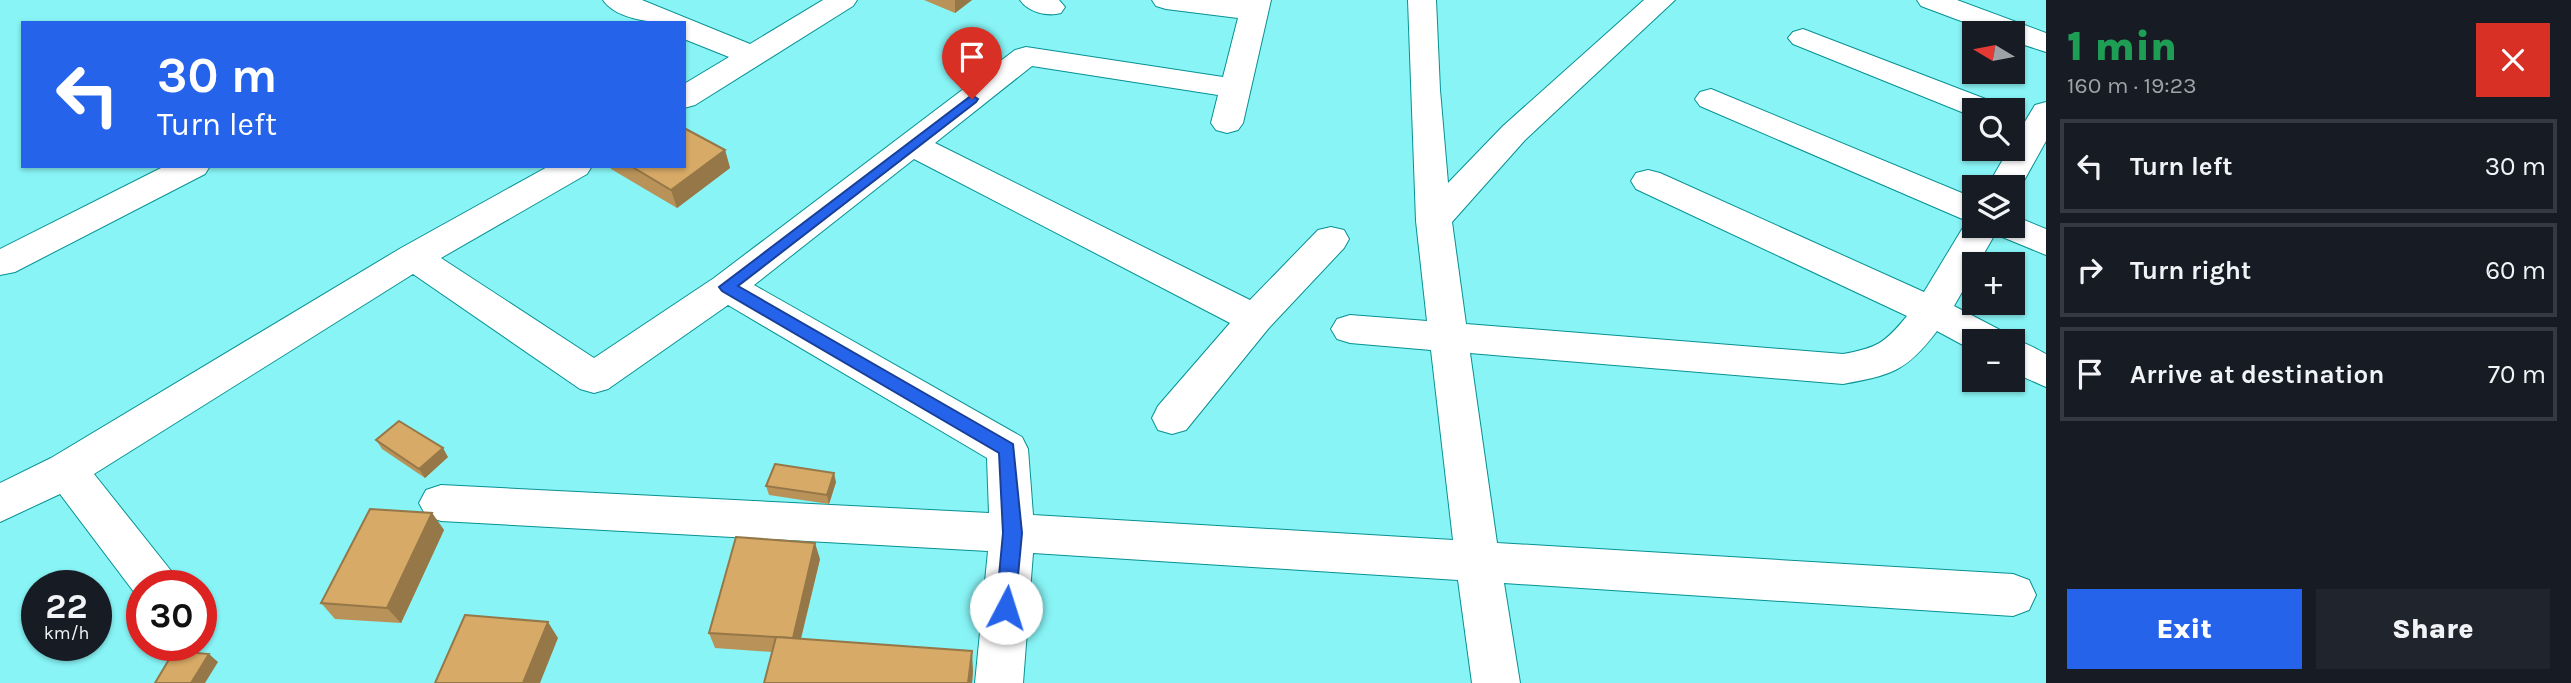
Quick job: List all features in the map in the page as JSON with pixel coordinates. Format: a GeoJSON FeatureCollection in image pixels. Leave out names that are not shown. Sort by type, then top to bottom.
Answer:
{"type":"FeatureCollection","features":[{"type":"Feature","properties":{"kind":"street"},"geometry":{"type":"LineString","coordinates":[[617,0],[667,21]]}},
{"type":"Feature","properties":{"kind":"street"},"geometry":{"type":"LineString","coordinates":[[686,97],[843,0]]}},
{"type":"Feature","properties":{"kind":"street"},"geometry":{"type":"LineString","coordinates":[[1166,0],[1256,6],[1227,123]]}},
{"type":"Feature","properties":{"kind":"street"},"geometry":{"type":"LineString","coordinates":[[1422,0],[1422,53],[1433,221],[1477,563],[1496,683]]}},
{"type":"Feature","properties":{"kind":"street"},"geometry":{"type":"LineString","coordinates":[[1433,221],[1514,133],[1661,0]]}},
{"type":"Feature","properties":{"kind":"street"},"geometry":{"type":"LineString","coordinates":[[1931,0],[2046,43]]}},
{"type":"Feature","properties":{"kind":"street"},"geometry":{"type":"LineString","coordinates":[[686,29],[752,56]]}},
{"type":"Feature","properties":{"kind":"street"},"geometry":{"type":"LineString","coordinates":[[1803,38],[1962,101]]}},
{"type":"Feature","properties":{"kind":"street"},"geometry":{"type":"LineString","coordinates":[[414,257],[594,378],[727,287],[1026,56],[1236,88]]}},
{"type":"Feature","properties":{"kind":"street"},"geometry":{"type":"LineString","coordinates":[[1712,99],[1962,206]]}},
{"type":"Feature","properties":{"kind":"street"},"geometry":{"type":"LineString","coordinates":[[2010,175],[2035,125]]}},
{"type":"Feature","properties":{"kind":"street"},"geometry":{"type":"LineString","coordinates":[[911,144],[1255,319]]}},
{"type":"Feature","properties":{"kind":"street"},"geometry":{"type":"LineString","coordinates":[[2,263],[189,168]]}},
{"type":"Feature","properties":{"kind":"street"},"geometry":{"type":"LineString","coordinates":[[524,168],[561,175]]}},
{"type":"Feature","properties":{"kind":"street"},"geometry":{"type":"LineString","coordinates":[[0,504],[66,470],[414,257],[561,175]]}},
{"type":"Feature","properties":{"kind":"street"},"geometry":{"type":"LineString","coordinates":[[1648,181],[1965,329]]}},
{"type":"Feature","properties":{"kind":"street"},"geometry":{"type":"LineString","coordinates":[[2025,234],[2046,243]]}},
{"type":"Feature","properties":{"kind":"street"},"geometry":{"type":"LineString","coordinates":[[1350,329],[1843,369],[1884,360],[1898,349],[1930,311],[1975,238]]}},
{"type":"Feature","properties":{"kind":"street"},"geometry":{"type":"LineString","coordinates":[[1172,418],[1255,319],[1331,239]]}},
{"type":"Feature","properties":{"kind":"street"},"geometry":{"type":"LineString","coordinates":[[727,287],[1007,449],[1012,533],[999,683]]}},
{"type":"Feature","properties":{"kind":"street"},"geometry":{"type":"LineString","coordinates":[[2025,361],[2046,372]]}},
{"type":"Feature","properties":{"kind":"street"},"geometry":{"type":"LineString","coordinates":[[66,470],[144,570]]}},
{"type":"Feature","properties":{"kind":"street"},"geometry":{"type":"LineString","coordinates":[[441,503],[1012,533],[2013,595]]}},
{"type":"Feature","properties":{"kind":"building"},"geometry":{"type":"Polygon","coordinates":[[[686,129],[725,150],[671,190],[634,168],[686,168],[686,129]]]}},
{"type":"Feature","properties":{"kind":"building"},"geometry":{"type":"Polygon","coordinates":[[[399,421],[443,448],[419,469],[376,440],[399,421]]]}},
{"type":"Feature","properties":{"kind":"building"},"geometry":{"type":"Polygon","coordinates":[[[775,464],[834,473],[827,495],[766,486],[775,464]]]}},
{"type":"Feature","properties":{"kind":"building"},"geometry":{"type":"Polygon","coordinates":[[[370,509],[432,513],[387,608],[321,603],[370,509]]]}},
{"type":"Feature","properties":{"kind":"building"},"geometry":{"type":"Polygon","coordinates":[[[736,537],[815,543],[793,638],[709,633],[736,537]]]}},
{"type":"Feature","properties":{"kind":"building"},"geometry":{"type":"Polygon","coordinates":[[[465,615],[548,622],[523,683],[435,683],[465,615]]]}},
{"type":"Feature","properties":{"kind":"building"},"geometry":{"type":"Polygon","coordinates":[[[776,637],[972,651],[968,683],[764,683],[776,637]]]}},
{"type":"Feature","properties":{"kind":"building"},"geometry":{"type":"Polygon","coordinates":[[[168,661],[205,661],[191,683],[155,683],[168,661]]]}},
{"type":"Feature","properties":{"kind":"route"},"geometry":{"type":"LineString","coordinates":[[972,99],[727,287],[1007,449],[1012,533],[1006,608]]}}]}
